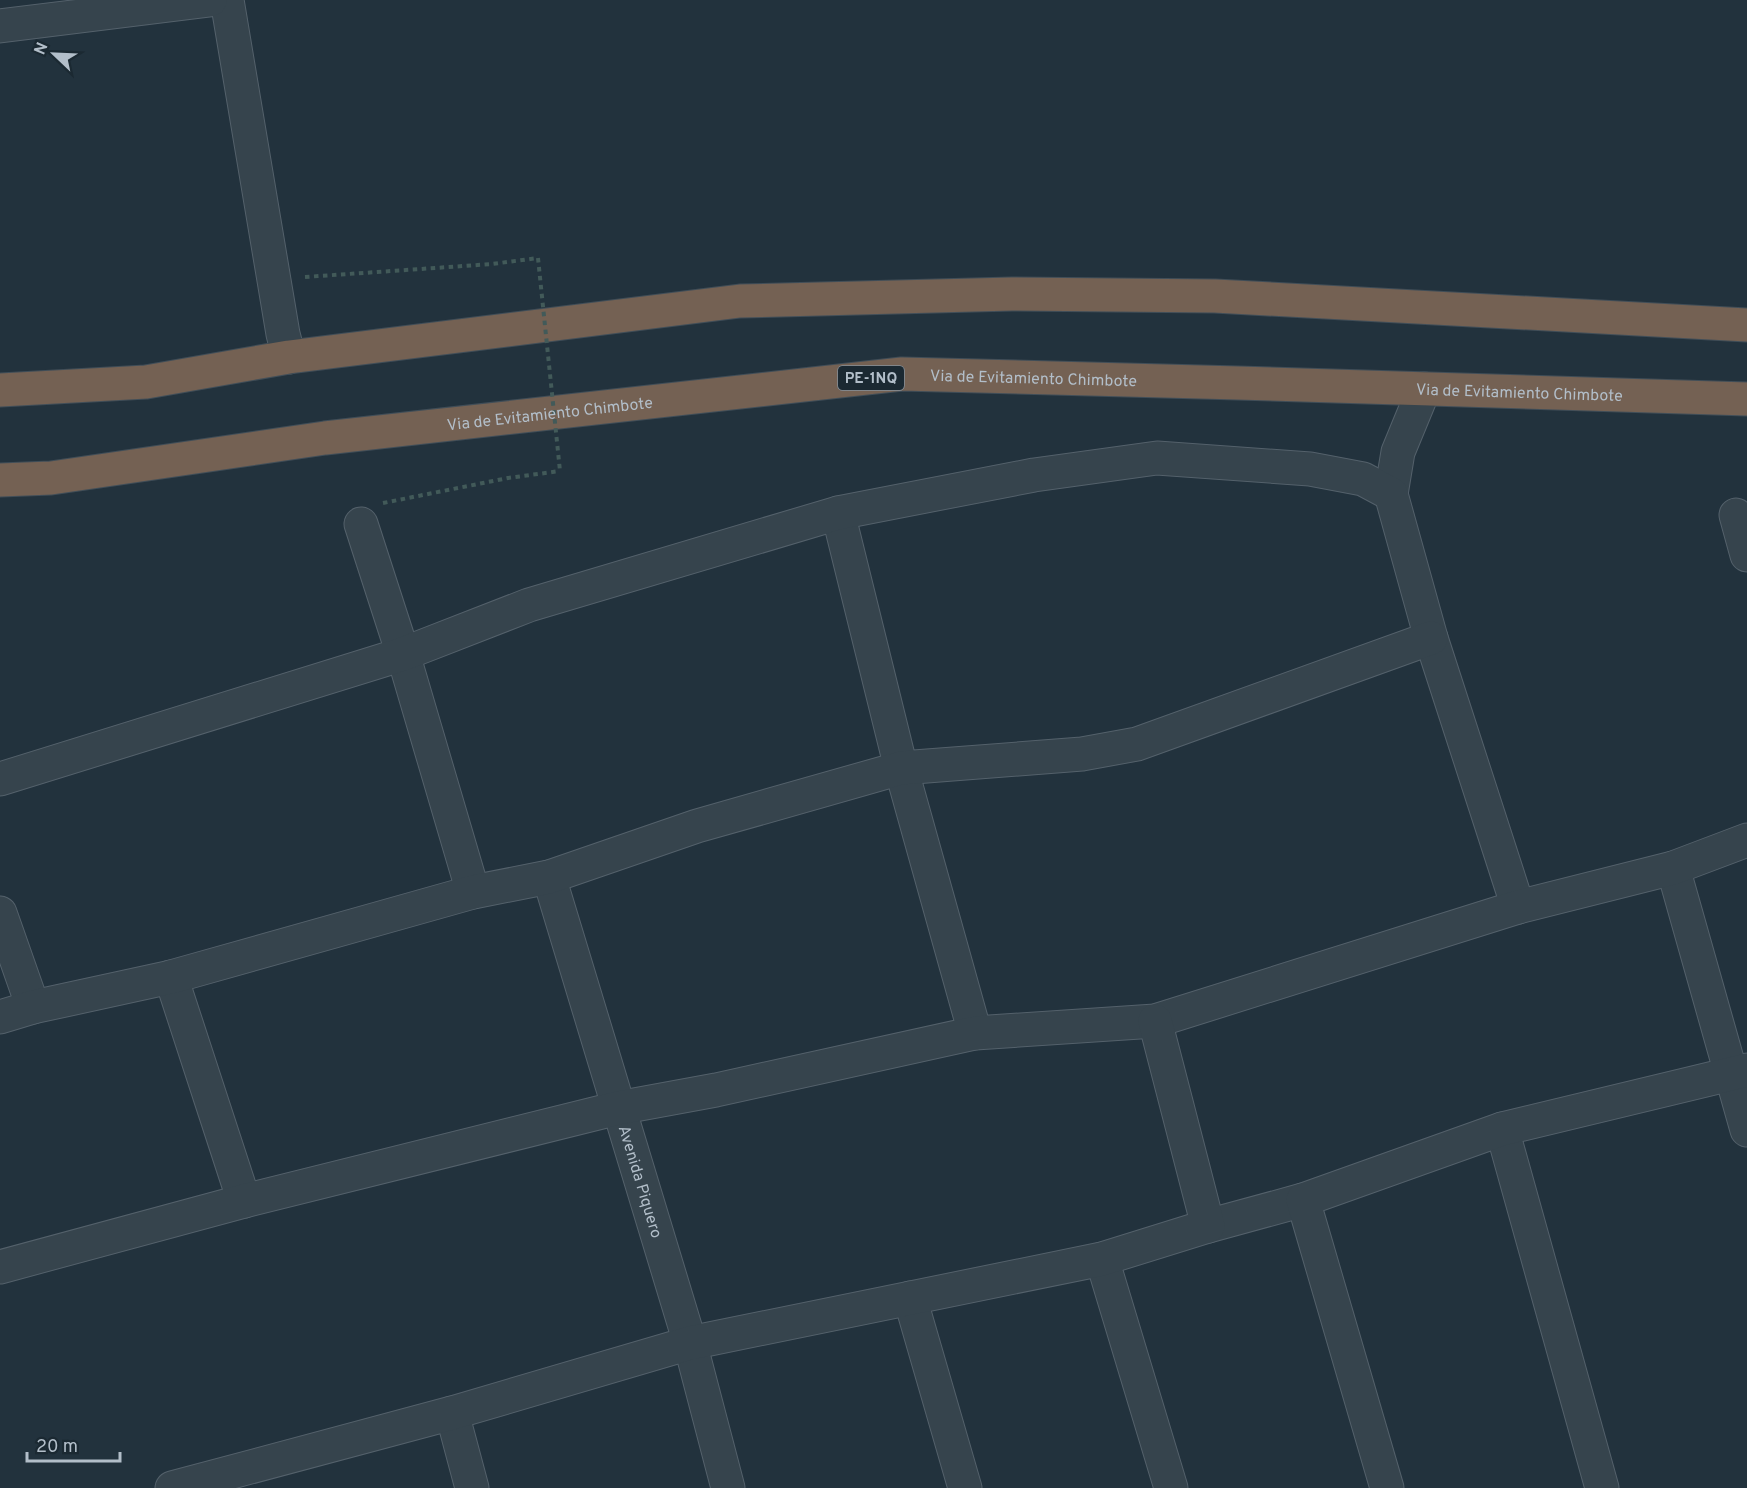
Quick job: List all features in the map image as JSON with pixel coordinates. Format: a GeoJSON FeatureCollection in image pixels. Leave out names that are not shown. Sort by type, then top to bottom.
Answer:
{"type":"FeatureCollection","features":[{"type":"Feature","properties":{"kind":"highway"},"geometry":{"type":"LineString","coordinates":[[0,390],[146,382],[289,357],[740,301],[1012,294],[1215,296],[1747,325]]}},
{"type":"Feature","properties":{"kind":"highway","name":"Via de Evitamiento Chimbote"},"geometry":{"type":"LineString","coordinates":[[0,480],[51,478],[325,438],[902,375],[1424,388],[1747,399]]}},
{"type":"Feature","properties":{"kind":"street"},"geometry":{"type":"LineString","coordinates":[[0,26],[210,0]]}},
{"type":"Feature","properties":{"kind":"street"},"geometry":{"type":"LineString","coordinates":[[227,0],[283,334],[289,357]]}},
{"type":"Feature","properties":{"kind":"street"},"geometry":{"type":"LineString","coordinates":[[1424,388],[1398,452],[1391,494],[1431,638],[1518,907]]}},
{"type":"Feature","properties":{"kind":"street"},"geometry":{"type":"LineString","coordinates":[[0,780],[403,654],[529,605],[838,513],[1034,475],[1157,458],[1310,469],[1363,479],[1391,494]]}},
{"type":"Feature","properties":{"kind":"street"},"geometry":{"type":"LineString","coordinates":[[838,513],[901,768],[975,1033]]}},
{"type":"Feature","properties":{"kind":"street"},"geometry":{"type":"LineString","coordinates":[[1736,515],[1747,555]]}},
{"type":"Feature","properties":{"kind":"street"},"geometry":{"type":"LineString","coordinates":[[361,524],[403,654],[473,892]]}},
{"type":"Feature","properties":{"kind":"street"},"geometry":{"type":"LineString","coordinates":[[0,1017],[33,1007],[171,977],[473,892],[549,877],[697,826],[901,768],[1082,754],[1137,744],[1431,638]]}},
{"type":"Feature","properties":{"kind":"street"},"geometry":{"type":"LineString","coordinates":[[0,1267],[244,1201],[618,1108],[716,1090],[975,1033],[1155,1021],[1518,907],[1673,868],[1747,840]]}},
{"type":"Feature","properties":{"kind":"street"},"geometry":{"type":"LineString","coordinates":[[1673,868],[1739,1072],[1747,1130]]}},
{"type":"Feature","properties":{"kind":"street","name":"Avenida Piquero"},"geometry":{"type":"LineString","coordinates":[[549,877],[690,1343],[728,1488]]}},
{"type":"Feature","properties":{"kind":"street"},"geometry":{"type":"LineString","coordinates":[[0,913],[33,1007]]}},
{"type":"Feature","properties":{"kind":"street"},"geometry":{"type":"LineString","coordinates":[[171,977],[244,1201]]}},
{"type":"Feature","properties":{"kind":"street"},"geometry":{"type":"LineString","coordinates":[[1155,1021],[1208,1226]]}},
{"type":"Feature","properties":{"kind":"street"},"geometry":{"type":"LineString","coordinates":[[172,1488],[452,1413],[690,1343],[1102,1259],[1208,1226],[1303,1200],[1502,1129],[1739,1072]]}},
{"type":"Feature","properties":{"kind":"street"},"geometry":{"type":"LineString","coordinates":[[1502,1129],[1602,1488]]}},
{"type":"Feature","properties":{"kind":"street"},"geometry":{"type":"LineString","coordinates":[[1303,1200],[1387,1488]]}},
{"type":"Feature","properties":{"kind":"street"},"geometry":{"type":"LineString","coordinates":[[1102,1259],[1171,1488]]}},
{"type":"Feature","properties":{"kind":"street"},"geometry":{"type":"LineString","coordinates":[[910,1298],[965,1488]]}},
{"type":"Feature","properties":{"kind":"street"},"geometry":{"type":"LineString","coordinates":[[452,1413],[472,1488]]}},
{"type":"Feature","properties":{"kind":"path"},"geometry":{"type":"LineString","coordinates":[[274,279],[492,264],[538,258],[560,471],[508,478],[362,507],[361,524]]}}]}
